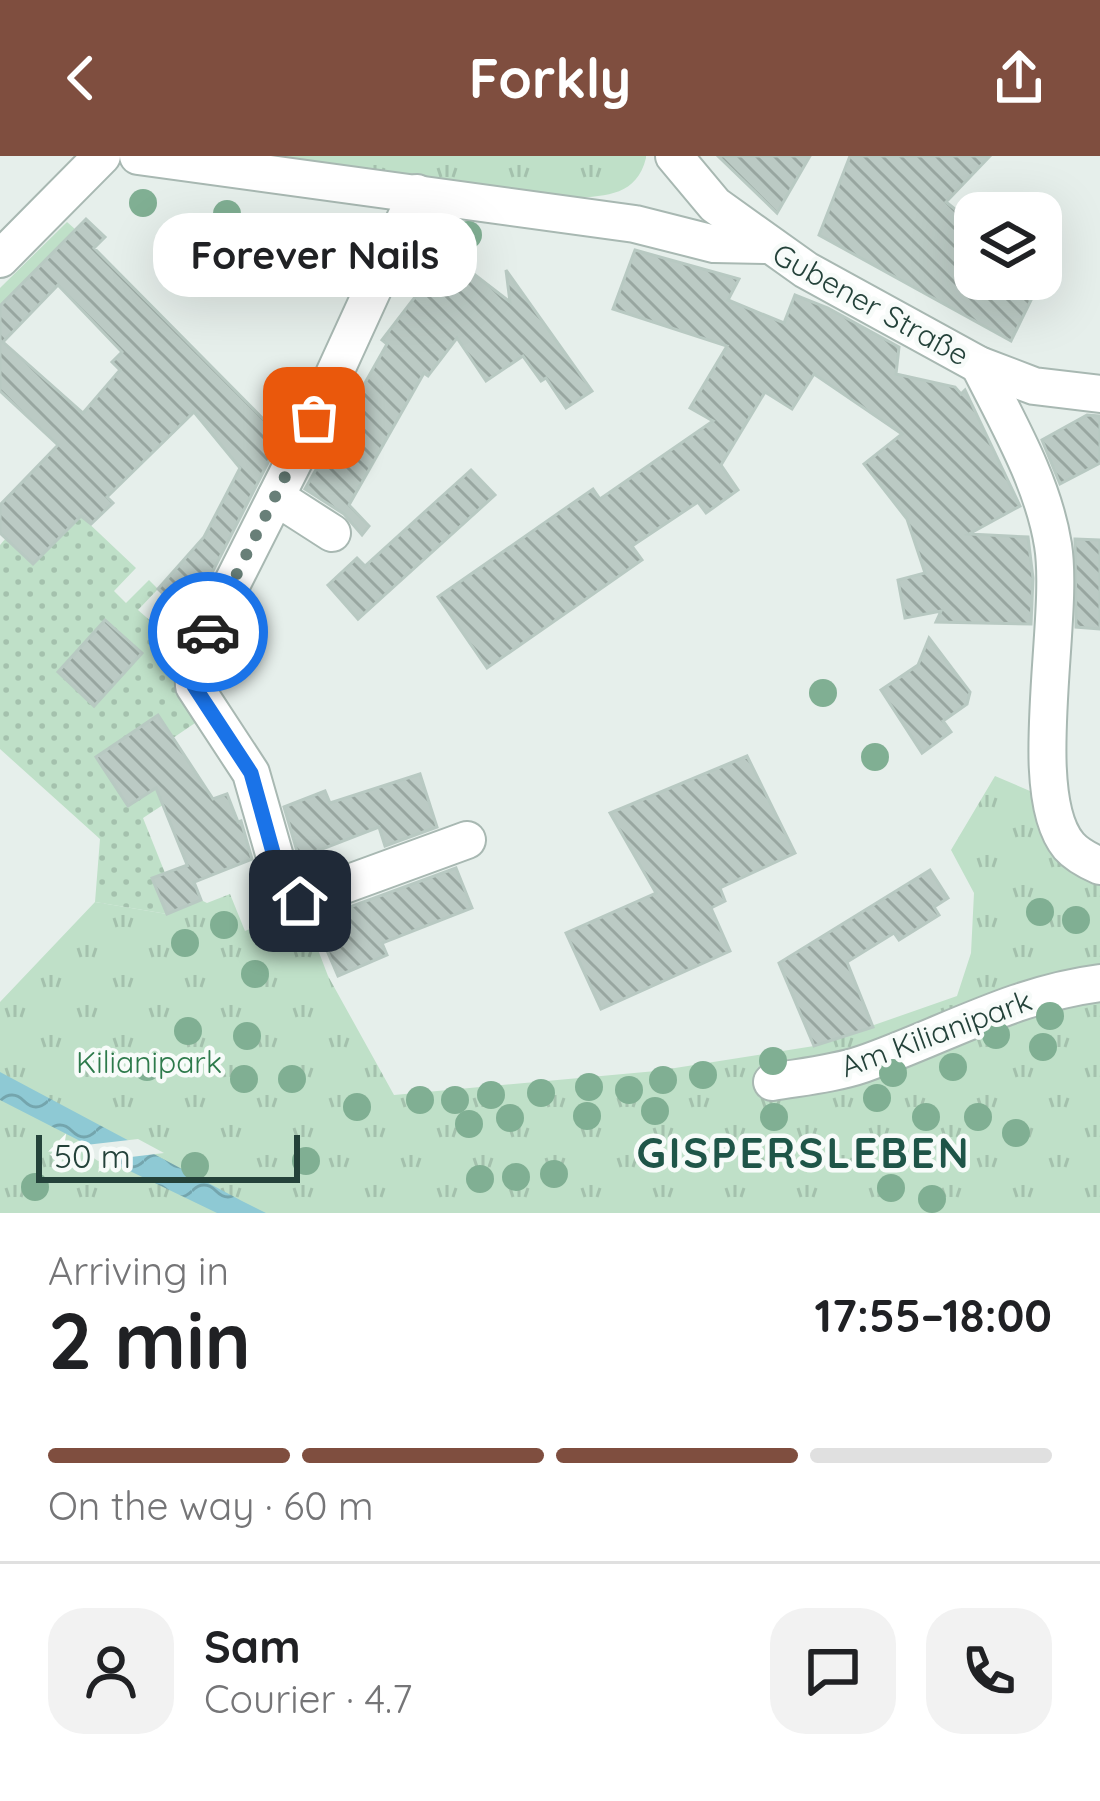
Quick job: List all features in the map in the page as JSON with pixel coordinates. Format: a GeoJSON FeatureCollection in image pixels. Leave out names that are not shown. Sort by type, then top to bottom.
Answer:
{"type":"FeatureCollection","features":[{"type":"Feature","properties":{"kind":"street"},"geometry":{"type":"LineString","coordinates":[[0,259],[102,156]]}},
{"type":"Feature","properties":{"kind":"street"},"geometry":{"type":"LineString","coordinates":[[138,156],[289,184],[417,193],[635,224],[713,244],[765,245]]}},
{"type":"Feature","properties":{"kind":"street","name":"Gubener Straße"},"geometry":{"type":"LineString","coordinates":[[674,156],[715,205],[765,245],[980,365],[1034,386],[1100,394]]}},
{"type":"Feature","properties":{"kind":"street"},"geometry":{"type":"LineString","coordinates":[[417,193],[340,397],[298,453],[276,496],[193,666],[194,686],[251,773],[284,892],[300,901],[467,840]]}},
{"type":"Feature","properties":{"kind":"street"},"geometry":{"type":"LineString","coordinates":[[980,365],[1022,454],[1053,543],[1058,603],[1047,761],[1053,814],[1069,846],[1100,866]]}},
{"type":"Feature","properties":{"kind":"street"},"geometry":{"type":"LineString","coordinates":[[276,496],[332,533]]}},
{"type":"Feature","properties":{"kind":"street","name":"Am Kilianipark"},"geometry":{"type":"LineString","coordinates":[[772,1082],[857,1066],[980,1014],[1100,983]]}},
{"type":"Feature","properties":{"kind":"green space"},"geometry":{"type":"Polygon","coordinates":[[[266,156],[646,158],[628,186],[609,194],[575,198],[266,156]]]}},
{"type":"Feature","properties":{"kind":"green space"},"geometry":{"type":"Polygon","coordinates":[[[67,222],[76,230],[0,305],[0,288],[67,222]]]}},
{"type":"Feature","properties":{"kind":"green space"},"geometry":{"type":"Polygon","coordinates":[[[81,516],[136,568],[114,591],[126,603],[149,580],[158,589],[138,610],[161,630],[165,646],[177,651],[171,666],[198,721],[173,738],[158,716],[139,728],[145,738],[128,806],[191,765],[201,780],[143,818],[165,873],[153,879],[167,914],[95,902],[100,839],[0,749],[0,545],[6,538],[33,564],[81,516]]]}},
{"type":"Feature","properties":{"kind":"green space","name":"Kilianipark"},"geometry":{"type":"Polygon","coordinates":[[[995,776],[1030,791],[1049,844],[1100,880],[1100,1213],[0,1213],[0,1002],[95,902],[167,914],[230,894],[245,931],[277,918],[307,921],[328,976],[394,1095],[656,1071],[814,1046],[957,996],[971,953],[974,893],[951,850],[995,776]]]}},
{"type":"Feature","properties":{"kind":"water"},"geometry":{"type":"Polygon","coordinates":[[[0,1072],[266,1213],[217,1213],[107,1160],[86,1144],[0,1100],[0,1072]]]}},
{"type":"Feature","properties":{"kind":"pier"},"geometry":{"type":"Polygon","coordinates":[[[138,1139],[164,1153],[98,1161],[77,1146],[138,1139]]]}},
{"type":"Feature","properties":{"kind":"building"},"geometry":{"type":"Polygon","coordinates":[[[718,156],[810,156],[777,213],[718,156]]]}},
{"type":"Feature","properties":{"kind":"building"},"geometry":{"type":"Polygon","coordinates":[[[850,156],[990,156],[946,202],[954,208],[954,300],[1031,300],[1011,341],[819,235],[850,156]]]}},
{"type":"Feature","properties":{"kind":"building"},"geometry":{"type":"Polygon","coordinates":[[[86,219],[105,237],[94,248],[281,437],[189,618],[158,589],[204,537],[240,468],[194,412],[107,497],[113,503],[91,524],[81,516],[33,564],[0,533],[0,505],[58,445],[0,391],[0,306],[86,219]],[[58,285],[3,342],[83,413],[120,370],[112,362],[122,352],[58,285]]]}},
{"type":"Feature","properties":{"kind":"building"},"geometry":{"type":"Polygon","coordinates":[[[635,250],[739,279],[728,300],[784,323],[795,295],[828,308],[899,347],[896,374],[955,387],[961,394],[965,390],[1020,506],[969,534],[1028,537],[1031,624],[936,622],[941,611],[905,618],[898,580],[925,573],[907,519],[864,464],[902,434],[814,374],[792,409],[765,392],[721,465],[738,490],[706,513],[698,502],[632,546],[642,560],[487,668],[438,597],[593,489],[600,499],[713,421],[690,408],[727,346],[613,309],[635,250]]]}},
{"type":"Feature","properties":{"kind":"building"},"geometry":{"type":"Polygon","coordinates":[[[448,254],[510,302],[506,270],[592,391],[566,408],[546,378],[541,381],[523,356],[486,381],[457,338],[428,376],[424,373],[349,505],[369,526],[362,535],[344,514],[305,489],[387,344],[382,340],[448,254]]]}},
{"type":"Feature","properties":{"kind":"building"},"geometry":{"type":"Polygon","coordinates":[[[1087,415],[1100,416],[1100,463],[1060,484],[1042,440],[1087,415]]]}},
{"type":"Feature","properties":{"kind":"building"},"geometry":{"type":"Polygon","coordinates":[[[471,470],[495,495],[358,619],[328,585],[357,558],[365,566],[471,470]]]}},
{"type":"Feature","properties":{"kind":"building"},"geometry":{"type":"Polygon","coordinates":[[[1075,539],[1100,540],[1100,629],[1076,627],[1075,539]]]}},
{"type":"Feature","properties":{"kind":"building"},"geometry":{"type":"Polygon","coordinates":[[[105,620],[142,653],[94,706],[58,672],[105,620]]]}},
{"type":"Feature","properties":{"kind":"building"},"geometry":{"type":"Polygon","coordinates":[[[929,638],[970,692],[967,704],[943,721],[951,732],[922,753],[881,690],[918,665],[929,638]]]}},
{"type":"Feature","properties":{"kind":"building"},"geometry":{"type":"Polygon","coordinates":[[[158,715],[213,799],[227,794],[252,859],[194,882],[201,900],[167,914],[152,878],[188,867],[156,788],[128,806],[96,757],[158,715]]]}},
{"type":"Feature","properties":{"kind":"building"},"geometry":{"type":"Polygon","coordinates":[[[747,756],[795,853],[720,888],[725,901],[711,908],[730,951],[601,1009],[566,933],[656,893],[610,813],[747,756]]]}},
{"type":"Feature","properties":{"kind":"building"},"geometry":{"type":"Polygon","coordinates":[[[420,774],[437,827],[385,846],[379,827],[299,858],[284,807],[325,791],[330,803],[420,774]]]}},
{"type":"Feature","properties":{"kind":"building"},"geometry":{"type":"Polygon","coordinates":[[[456,868],[472,908],[382,943],[387,955],[338,976],[314,920],[456,868]]]}},
{"type":"Feature","properties":{"kind":"building"},"geometry":{"type":"Polygon","coordinates":[[[930,870],[948,898],[934,907],[939,915],[899,940],[894,933],[847,962],[873,1027],[814,1046],[779,963],[930,870]]]}},
{"type":"Feature","properties":{"kind":"way so far"},"geometry":{"type":"LineString","coordinates":[[208,632],[314,418]]}},
{"type":"Feature","properties":{"kind":"place","name":"Forever Nails"},"geometry":{"type":"Point","coordinates":[314,418]}},
{"type":"Feature","properties":{"kind":"district","name":"GISPERSLEBEN"},"geometry":{"type":"Point","coordinates":[804,1152]}},
{"type":"Feature","properties":{"kind":"route"},"geometry":{"type":"LineString","coordinates":[[208,632],[193,666],[194,686],[251,773],[284,892],[300,901]]}}]}
